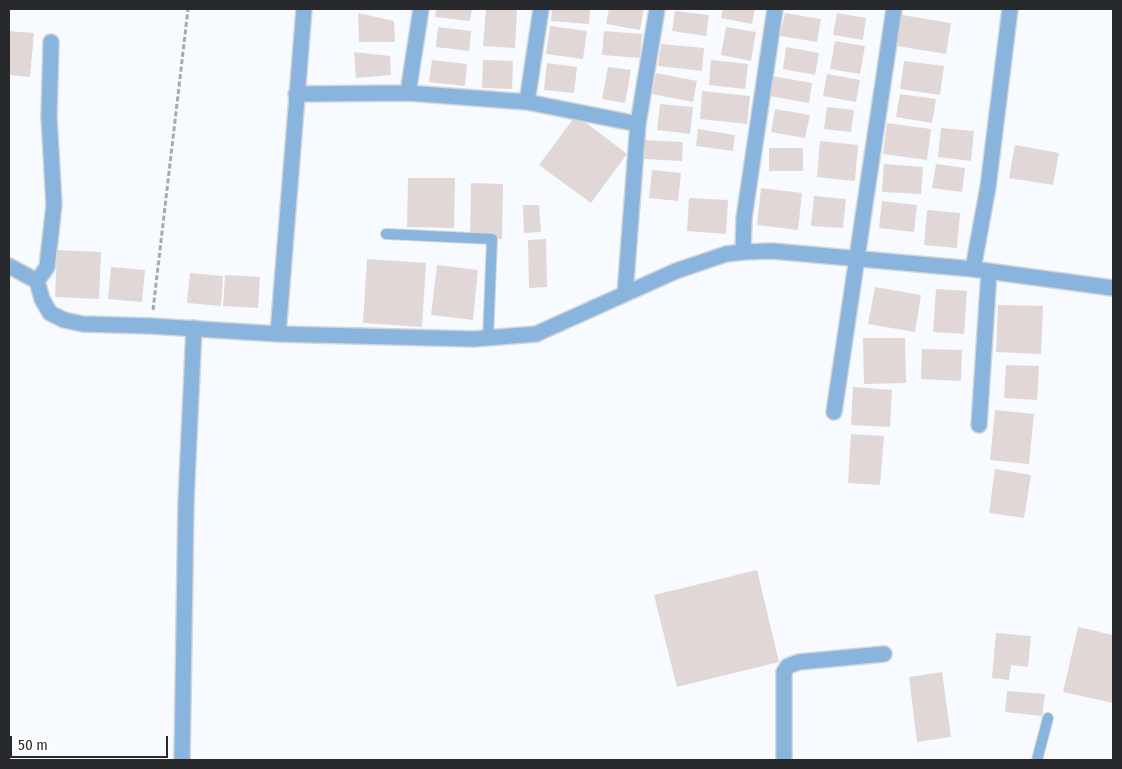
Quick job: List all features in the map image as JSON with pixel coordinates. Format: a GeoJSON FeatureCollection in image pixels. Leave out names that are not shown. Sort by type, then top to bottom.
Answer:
{"type":"FeatureCollection","features":[{"type":"Feature","properties":{"kind":"street"},"geometry":{"type":"LineString","coordinates":[[278,334],[304,9]]}},
{"type":"Feature","properties":{"kind":"street"},"geometry":{"type":"LineString","coordinates":[[408,93],[421,9]]}},
{"type":"Feature","properties":{"kind":"street"},"geometry":{"type":"LineString","coordinates":[[527,102],[540,9]]}},
{"type":"Feature","properties":{"kind":"street"},"geometry":{"type":"LineString","coordinates":[[625,294],[638,124],[657,9]]}},
{"type":"Feature","properties":{"kind":"street"},"geometry":{"type":"LineString","coordinates":[[743,252],[744,218],[775,9]]}},
{"type":"Feature","properties":{"kind":"street"},"geometry":{"type":"LineString","coordinates":[[834,412],[894,9]]}},
{"type":"Feature","properties":{"kind":"street"},"geometry":{"type":"LineString","coordinates":[[973,269],[988,187],[1010,9]]}},
{"type":"Feature","properties":{"kind":"street"},"geometry":{"type":"LineString","coordinates":[[51,42],[49,117],[54,205],[47,268],[38,281],[42,299],[50,313],[64,320],[94,326],[151,326],[278,334],[488,339],[536,334],[676,271],[726,254],[743,252],[772,252],[858,258],[973,269],[1113,288]]}},
{"type":"Feature","properties":{"kind":"street"},"geometry":{"type":"LineString","coordinates":[[296,94],[408,93],[527,102],[638,124]]}},
{"type":"Feature","properties":{"kind":"street"},"geometry":{"type":"LineString","coordinates":[[9,266],[38,281]]}},
{"type":"Feature","properties":{"kind":"street"},"geometry":{"type":"LineString","coordinates":[[979,425],[989,272]]}},
{"type":"Feature","properties":{"kind":"street"},"geometry":{"type":"LineString","coordinates":[[182,760],[186,502],[194,328]]}},
{"type":"Feature","properties":{"kind":"street"},"geometry":{"type":"LineString","coordinates":[[784,760],[784,672],[788,666],[799,662],[884,654]]}},
{"type":"Feature","properties":{"kind":"lane"},"geometry":{"type":"LineString","coordinates":[[386,234],[492,239],[488,339]]}},
{"type":"Feature","properties":{"kind":"lane"},"geometry":{"type":"LineString","coordinates":[[1037,760],[1048,718]]}},
{"type":"Feature","properties":{"kind":"path"},"geometry":{"type":"LineString","coordinates":[[151,326],[188,9]]}},
{"type":"Feature","properties":{"kind":"building"},"geometry":{"type":"Polygon","coordinates":[[[436,9],[472,9],[470,21],[435,17],[436,9]]]}},
{"type":"Feature","properties":{"kind":"building"},"geometry":{"type":"Polygon","coordinates":[[[486,9],[517,9],[515,48],[483,46],[486,9]]]}},
{"type":"Feature","properties":{"kind":"building"},"geometry":{"type":"Polygon","coordinates":[[[552,9],[590,9],[589,24],[551,21],[552,9]]]}},
{"type":"Feature","properties":{"kind":"building"},"geometry":{"type":"Polygon","coordinates":[[[609,9],[644,9],[640,30],[606,24],[609,9]]]}},
{"type":"Feature","properties":{"kind":"building"},"geometry":{"type":"Polygon","coordinates":[[[723,9],[755,9],[752,24],[721,18],[723,9]]]}},
{"type":"Feature","properties":{"kind":"building"},"geometry":{"type":"Polygon","coordinates":[[[675,11],[709,15],[706,36],[672,31],[675,11]]]}},
{"type":"Feature","properties":{"kind":"building"},"geometry":{"type":"Polygon","coordinates":[[[358,13],[394,21],[395,42],[359,42],[358,13]]]}},
{"type":"Feature","properties":{"kind":"building"},"geometry":{"type":"Polygon","coordinates":[[[785,13],[821,19],[817,42],[780,36],[785,13]]]}},
{"type":"Feature","properties":{"kind":"building"},"geometry":{"type":"Polygon","coordinates":[[[837,13],[866,18],[863,40],[833,35],[837,13]]]}},
{"type":"Feature","properties":{"kind":"building"},"geometry":{"type":"Polygon","coordinates":[[[902,15],[951,23],[946,54],[897,46],[902,15]]]}},
{"type":"Feature","properties":{"kind":"building"},"geometry":{"type":"Polygon","coordinates":[[[550,26],[587,31],[583,59],[546,54],[550,26]]]}},
{"type":"Feature","properties":{"kind":"building"},"geometry":{"type":"Polygon","coordinates":[[[438,27],[471,31],[469,51],[436,47],[438,27]]]}},
{"type":"Feature","properties":{"kind":"building"},"geometry":{"type":"Polygon","coordinates":[[[726,27],[756,32],[751,61],[721,55],[726,27]]]}},
{"type":"Feature","properties":{"kind":"building"},"geometry":{"type":"Polygon","coordinates":[[[9,31],[34,33],[30,77],[9,75],[9,31]]]}},
{"type":"Feature","properties":{"kind":"building"},"geometry":{"type":"Polygon","coordinates":[[[604,31],[642,34],[640,58],[602,55],[604,31]]]}},
{"type":"Feature","properties":{"kind":"building"},"geometry":{"type":"Polygon","coordinates":[[[835,41],[865,46],[860,74],[830,69],[835,41]]]}},
{"type":"Feature","properties":{"kind":"building"},"geometry":{"type":"Polygon","coordinates":[[[661,44],[704,48],[702,71],[658,66],[661,44]]]}},
{"type":"Feature","properties":{"kind":"building"},"geometry":{"type":"Polygon","coordinates":[[[786,47],[819,53],[815,75],[783,69],[786,47]]]}},
{"type":"Feature","properties":{"kind":"building"},"geometry":{"type":"Polygon","coordinates":[[[354,52],[390,56],[391,75],[356,78],[354,52]]]}},
{"type":"Feature","properties":{"kind":"building"},"geometry":{"type":"Polygon","coordinates":[[[432,60],[467,64],[465,86],[429,82],[432,60]]]}},
{"type":"Feature","properties":{"kind":"building"},"geometry":{"type":"Polygon","coordinates":[[[483,60],[513,61],[512,89],[482,88],[483,60]]]}},
{"type":"Feature","properties":{"kind":"building"},"geometry":{"type":"Polygon","coordinates":[[[711,60],[748,64],[745,89],[709,85],[711,60]]]}},
{"type":"Feature","properties":{"kind":"building"},"geometry":{"type":"Polygon","coordinates":[[[904,61],[944,66],[940,95],[900,89],[904,61]]]}},
{"type":"Feature","properties":{"kind":"building"},"geometry":{"type":"Polygon","coordinates":[[[547,63],[577,67],[574,93],[544,90],[547,63]]]}},
{"type":"Feature","properties":{"kind":"building"},"geometry":{"type":"Polygon","coordinates":[[[608,67],[631,70],[625,103],[602,99],[608,67]]]}},
{"type":"Feature","properties":{"kind":"building"},"geometry":{"type":"Polygon","coordinates":[[[656,73],[697,81],[693,102],[652,94],[656,73]]]}},
{"type":"Feature","properties":{"kind":"building"},"geometry":{"type":"Polygon","coordinates":[[[827,74],[860,80],[856,102],[823,96],[827,74]]]}},
{"type":"Feature","properties":{"kind":"building"},"geometry":{"type":"Polygon","coordinates":[[[772,76],[812,83],[809,103],[769,96],[772,76]]]}},
{"type":"Feature","properties":{"kind":"building"},"geometry":{"type":"Polygon","coordinates":[[[702,91],[750,96],[747,124],[700,119],[702,91]]]}},
{"type":"Feature","properties":{"kind":"building"},"geometry":{"type":"Polygon","coordinates":[[[900,94],[936,99],[932,123],[896,117],[900,94]]]}},
{"type":"Feature","properties":{"kind":"building"},"geometry":{"type":"Polygon","coordinates":[[[660,104],[693,107],[690,134],[657,130],[660,104]]]}},
{"type":"Feature","properties":{"kind":"building"},"geometry":{"type":"Polygon","coordinates":[[[827,107],[854,110],[851,132],[824,129],[827,107]]]}},
{"type":"Feature","properties":{"kind":"building"},"geometry":{"type":"Polygon","coordinates":[[[775,109],[810,115],[805,138],[771,132],[775,109]]]}},
{"type":"Feature","properties":{"kind":"building"},"geometry":{"type":"Polygon","coordinates":[[[576,115],[627,154],[591,203],[539,165],[576,115]]]}},
{"type":"Feature","properties":{"kind":"building"},"geometry":{"type":"Polygon","coordinates":[[[887,123],[931,129],[927,160],[883,154],[887,123]]]}},
{"type":"Feature","properties":{"kind":"building"},"geometry":{"type":"Polygon","coordinates":[[[941,128],[974,131],[971,161],[938,157],[941,128]]]}},
{"type":"Feature","properties":{"kind":"building"},"geometry":{"type":"Polygon","coordinates":[[[698,129],[735,135],[733,151],[696,146],[698,129]]]}},
{"type":"Feature","properties":{"kind":"building"},"geometry":{"type":"Polygon","coordinates":[[[645,140],[683,142],[682,161],[644,159],[645,140]]]}},
{"type":"Feature","properties":{"kind":"building"},"geometry":{"type":"Polygon","coordinates":[[[820,141],[858,145],[855,181],[817,177],[820,141]]]}},
{"type":"Feature","properties":{"kind":"building"},"geometry":{"type":"Polygon","coordinates":[[[1015,145],[1059,153],[1053,185],[1009,178],[1015,145]]]}},
{"type":"Feature","properties":{"kind":"building"},"geometry":{"type":"Polygon","coordinates":[[[769,148],[803,148],[803,171],[769,171],[769,148]]]}},
{"type":"Feature","properties":{"kind":"building"},"geometry":{"type":"Polygon","coordinates":[[[884,164],[923,167],[921,194],[882,192],[884,164]]]}},
{"type":"Feature","properties":{"kind":"building"},"geometry":{"type":"Polygon","coordinates":[[[936,164],[965,168],[962,192],[932,188],[936,164]]]}},
{"type":"Feature","properties":{"kind":"building"},"geometry":{"type":"Polygon","coordinates":[[[652,170],[681,173],[678,201],[649,198],[652,170]]]}},
{"type":"Feature","properties":{"kind":"building"},"geometry":{"type":"Polygon","coordinates":[[[408,178],[455,178],[454,228],[407,227],[408,178]]]}},
{"type":"Feature","properties":{"kind":"building"},"geometry":{"type":"Polygon","coordinates":[[[471,183],[503,184],[502,239],[470,238],[471,183]]]}},
{"type":"Feature","properties":{"kind":"building"},"geometry":{"type":"Polygon","coordinates":[[[761,188],[802,193],[798,230],[757,225],[761,188]]]}},
{"type":"Feature","properties":{"kind":"building"},"geometry":{"type":"Polygon","coordinates":[[[814,196],[846,199],[843,228],[811,226],[814,196]]]}},
{"type":"Feature","properties":{"kind":"building"},"geometry":{"type":"Polygon","coordinates":[[[689,198],[728,200],[726,234],[687,231],[689,198]]]}},
{"type":"Feature","properties":{"kind":"building"},"geometry":{"type":"Polygon","coordinates":[[[882,201],[917,205],[914,232],[879,228],[882,201]]]}},
{"type":"Feature","properties":{"kind":"building"},"geometry":{"type":"Polygon","coordinates":[[[523,205],[539,205],[541,232],[524,233],[523,205]]]}},
{"type":"Feature","properties":{"kind":"building"},"geometry":{"type":"Polygon","coordinates":[[[927,210],[960,213],[957,248],[924,245],[927,210]]]}},
{"type":"Feature","properties":{"kind":"building"},"geometry":{"type":"Polygon","coordinates":[[[546,239],[547,287],[529,288],[528,240],[546,239]]]}},
{"type":"Feature","properties":{"kind":"building"},"geometry":{"type":"Polygon","coordinates":[[[57,250],[101,252],[99,299],[55,297],[57,250]]]}},
{"type":"Feature","properties":{"kind":"building"},"geometry":{"type":"Polygon","coordinates":[[[367,259],[426,263],[422,327],[363,323],[367,259]]]}},
{"type":"Feature","properties":{"kind":"building"},"geometry":{"type":"Polygon","coordinates":[[[437,265],[478,270],[473,320],[431,315],[437,265]]]}},
{"type":"Feature","properties":{"kind":"building"},"geometry":{"type":"Polygon","coordinates":[[[111,267],[145,270],[142,302],[108,299],[111,267]]]}},
{"type":"Feature","properties":{"kind":"building"},"geometry":{"type":"Polygon","coordinates":[[[190,273],[223,276],[221,306],[187,303],[190,273]]]}},
{"type":"Feature","properties":{"kind":"building"},"geometry":{"type":"Polygon","coordinates":[[[225,275],[260,277],[258,308],[223,306],[225,275]]]}},
{"type":"Feature","properties":{"kind":"building"},"geometry":{"type":"Polygon","coordinates":[[[875,287],[921,295],[915,332],[868,324],[875,287]]]}},
{"type":"Feature","properties":{"kind":"building"},"geometry":{"type":"Polygon","coordinates":[[[936,289],[967,291],[964,334],[933,332],[936,289]]]}},
{"type":"Feature","properties":{"kind":"building"},"geometry":{"type":"Polygon","coordinates":[[[998,305],[1043,306],[1041,354],[996,352],[998,305]]]}},
{"type":"Feature","properties":{"kind":"building"},"geometry":{"type":"Polygon","coordinates":[[[863,338],[905,338],[906,383],[864,384],[863,338]]]}},
{"type":"Feature","properties":{"kind":"building"},"geometry":{"type":"Polygon","coordinates":[[[922,349],[962,350],[961,381],[921,379],[922,349]]]}},
{"type":"Feature","properties":{"kind":"building"},"geometry":{"type":"Polygon","coordinates":[[[1006,365],[1039,366],[1037,400],[1004,398],[1006,365]]]}},
{"type":"Feature","properties":{"kind":"building"},"geometry":{"type":"Polygon","coordinates":[[[853,387],[892,390],[890,427],[851,425],[853,387]]]}},
{"type":"Feature","properties":{"kind":"building"},"geometry":{"type":"Polygon","coordinates":[[[995,410],[1034,414],[1029,464],[990,460],[995,410]]]}},
{"type":"Feature","properties":{"kind":"building"},"geometry":{"type":"Polygon","coordinates":[[[851,434],[884,436],[880,485],[848,483],[851,434]]]}},
{"type":"Feature","properties":{"kind":"building"},"geometry":{"type":"Polygon","coordinates":[[[995,469],[1031,475],[1024,518],[989,513],[995,469]]]}},
{"type":"Feature","properties":{"kind":"building"},"geometry":{"type":"Polygon","coordinates":[[[757,570],[779,662],[677,687],[654,595],[757,570]]]}},
{"type":"Feature","properties":{"kind":"building"},"geometry":{"type":"Polygon","coordinates":[[[1078,627],[1113,635],[1113,703],[1063,692],[1078,627]]]}},
{"type":"Feature","properties":{"kind":"building"},"geometry":{"type":"Polygon","coordinates":[[[996,633],[1031,636],[1028,667],[1011,665],[1009,680],[992,678],[996,633]]]}},
{"type":"Feature","properties":{"kind":"building"},"geometry":{"type":"Polygon","coordinates":[[[942,672],[951,737],[917,742],[909,677],[942,672]]]}},
{"type":"Feature","properties":{"kind":"building"},"geometry":{"type":"Polygon","coordinates":[[[1007,691],[1045,694],[1042,716],[1005,712],[1007,691]]]}}]}
